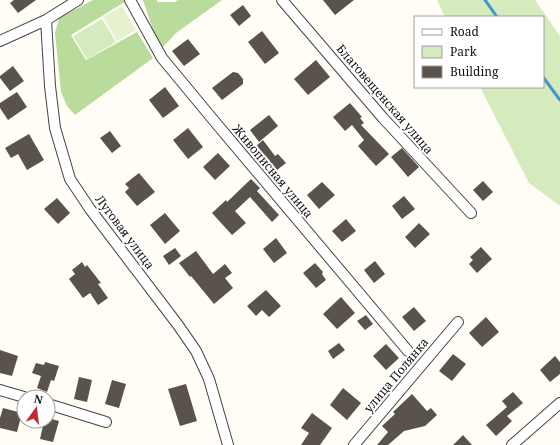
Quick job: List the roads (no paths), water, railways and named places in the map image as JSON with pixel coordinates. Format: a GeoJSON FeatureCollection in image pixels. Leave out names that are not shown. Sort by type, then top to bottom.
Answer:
{"type":"FeatureCollection","features":[{"type":"Feature","properties":{"kind":"street"},"geometry":{"type":"LineString","coordinates":[[0,41],[46,20],[78,0]]}},
{"type":"Feature","properties":{"kind":"street","name":"Живописная улица"},"geometry":{"type":"LineString","coordinates":[[130,0],[162,58],[408,351]]}},
{"type":"Feature","properties":{"kind":"street","name":"Благовещенская улица"},"geometry":{"type":"LineString","coordinates":[[282,0],[383,118],[471,213]]}},
{"type":"Feature","properties":{"kind":"street","name":"Луговая улица"},"geometry":{"type":"LineString","coordinates":[[46,20],[54,128],[70,179],[90,209],[196,351],[209,379],[228,445]]}},
{"type":"Feature","properties":{"kind":"street","name":"улица Полянка"},"geometry":{"type":"LineString","coordinates":[[354,445],[458,322]]}},
{"type":"Feature","properties":{"kind":"street"},"geometry":{"type":"LineString","coordinates":[[0,390],[16,395]]}},
{"type":"Feature","properties":{"kind":"street"},"geometry":{"type":"LineString","coordinates":[[512,445],[560,403]]}},
{"type":"Feature","properties":{"kind":"street"},"geometry":{"type":"LineString","coordinates":[[56,406],[106,422]]}},
{"type":"Feature","properties":{"kind":"waterway"},"geometry":{"type":"LineString","coordinates":[[485,0],[496,16]]}},
{"type":"Feature","properties":{"kind":"waterway"},"geometry":{"type":"LineString","coordinates":[[544,78],[560,100]]}}]}
